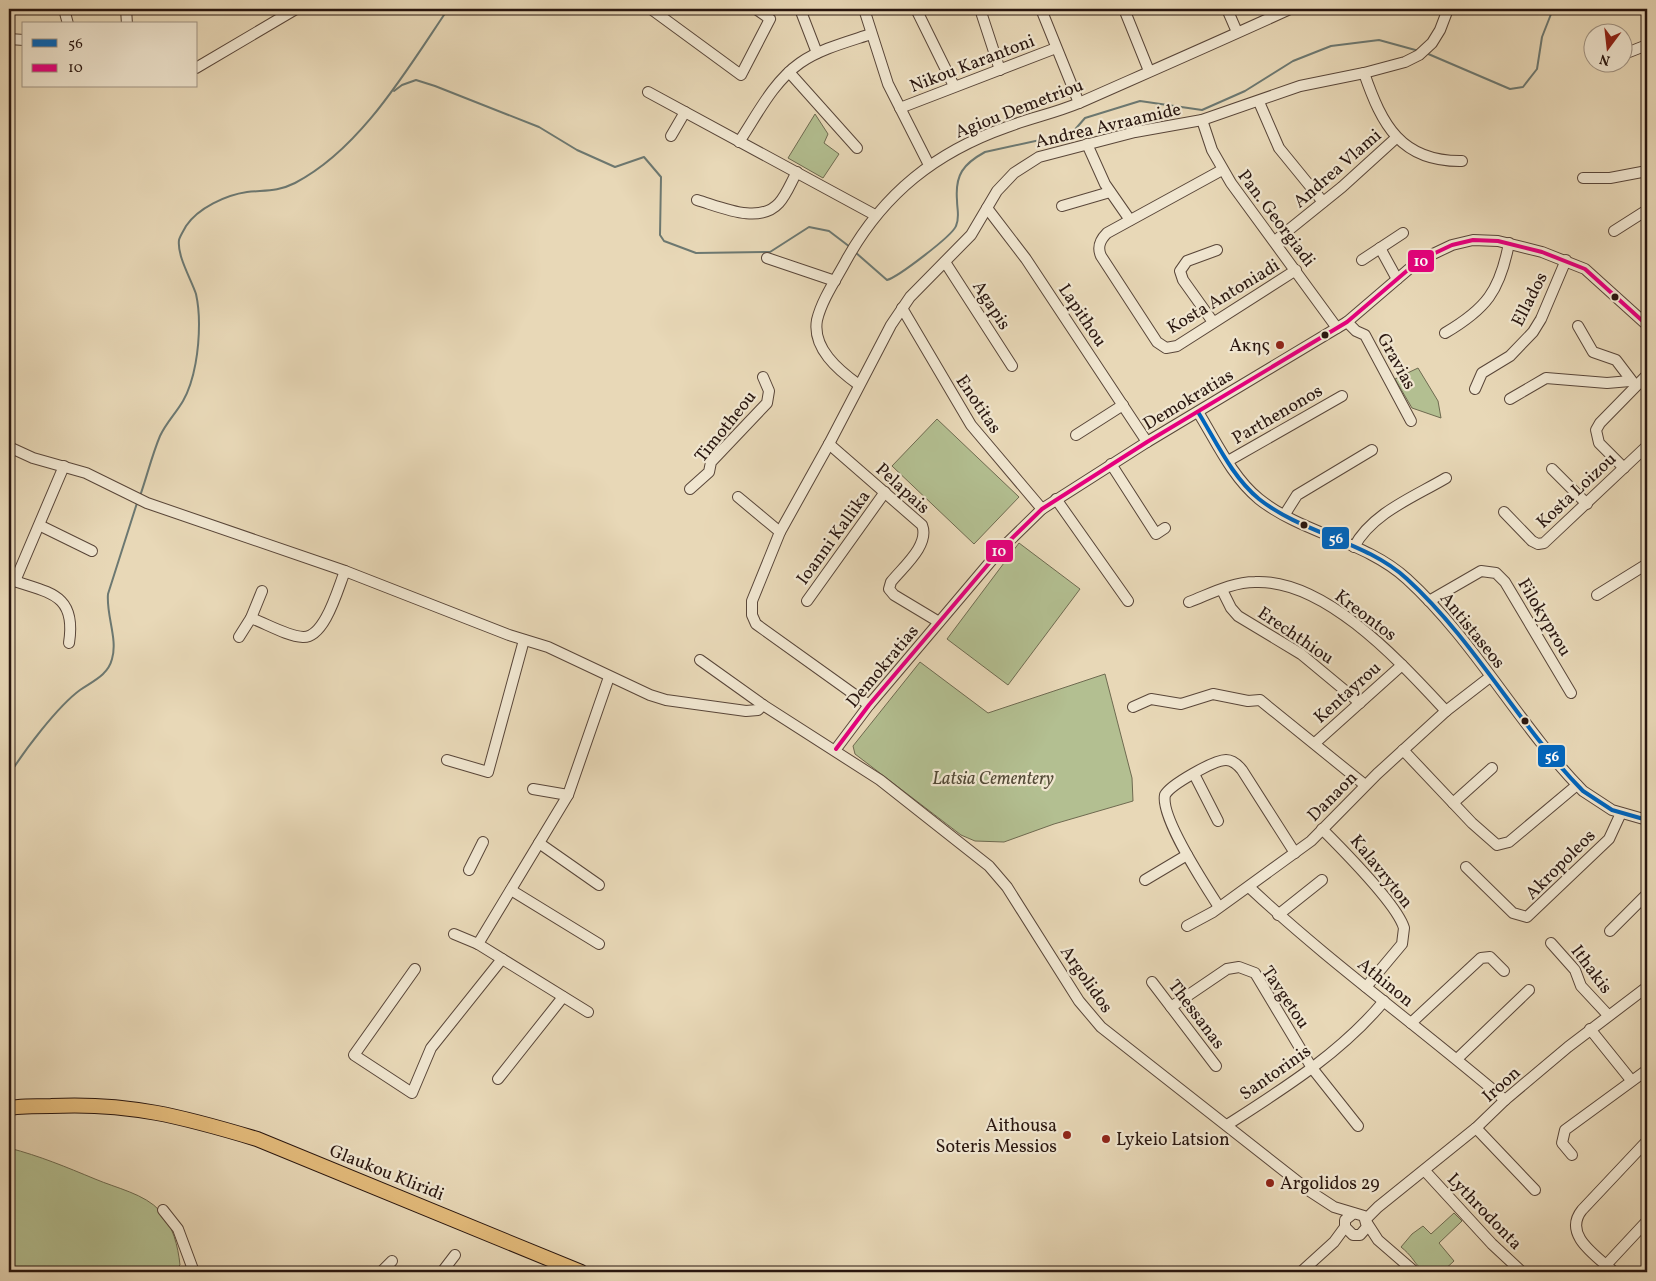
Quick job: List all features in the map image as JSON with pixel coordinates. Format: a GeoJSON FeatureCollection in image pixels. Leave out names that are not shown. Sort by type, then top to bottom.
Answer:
{"type":"FeatureCollection","features":[{"type":"Feature","properties":{"kind":"main road","name":"Glaukou Kliridi"},"geometry":{"type":"LineString","coordinates":[[11,1109],[85,1110],[175,1117],[257,1139],[581,1272]]}},
{"type":"Feature","properties":{"kind":"street"},"geometry":{"type":"LineString","coordinates":[[64,9],[67,22]]}},
{"type":"Feature","properties":{"kind":"street"},"geometry":{"type":"LineString","coordinates":[[126,9],[127,22]]}},
{"type":"Feature","properties":{"kind":"street"},"geometry":{"type":"LineString","coordinates":[[198,67],[296,9]]}},
{"type":"Feature","properties":{"kind":"street"},"geometry":{"type":"LineString","coordinates":[[652,9],[741,75],[770,19],[756,9]]}},
{"type":"Feature","properties":{"kind":"street"},"geometry":{"type":"LineString","coordinates":[[800,9],[817,53]]}},
{"type":"Feature","properties":{"kind":"street"},"geometry":{"type":"LineString","coordinates":[[864,9],[888,84],[929,165]]}},
{"type":"Feature","properties":{"kind":"street"},"geometry":{"type":"LineString","coordinates":[[916,9],[954,86]]}},
{"type":"Feature","properties":{"kind":"street"},"geometry":{"type":"LineString","coordinates":[[980,9],[1000,70]]}},
{"type":"Feature","properties":{"kind":"street"},"geometry":{"type":"LineString","coordinates":[[1041,9],[1079,103]]}},
{"type":"Feature","properties":{"kind":"street"},"geometry":{"type":"LineString","coordinates":[[1124,9],[1150,71]]}},
{"type":"Feature","properties":{"kind":"street"},"geometry":{"type":"LineString","coordinates":[[1227,9],[1237,32]]}},
{"type":"Feature","properties":{"kind":"street","name":"Agiou Demetriou"},"geometry":{"type":"LineString","coordinates":[[859,385],[834,364],[823,350],[816,331],[818,315],[858,239],[875,215],[905,185],[929,165],[1005,128],[1079,103],[1290,9]]}},
{"type":"Feature","properties":{"kind":"street","name":"Andrea Avraamide"},"geometry":{"type":"LineString","coordinates":[[870,705],[762,628],[753,620],[752,601],[780,532],[902,308],[970,235],[1002,185],[1026,163],[1039,157],[1136,132],[1202,120],[1259,102],[1300,86],[1399,64],[1419,55],[1428,48],[1440,30],[1448,9]]}},
{"type":"Feature","properties":{"kind":"street"},"geometry":{"type":"LineString","coordinates":[[739,142],[772,92],[789,72],[817,53],[871,34]]}},
{"type":"Feature","properties":{"kind":"street"},"geometry":{"type":"LineString","coordinates":[[9,39],[22,40]]}},
{"type":"Feature","properties":{"kind":"street"},"geometry":{"type":"LineString","coordinates":[[1634,50],[1647,45]]}},
{"type":"Feature","properties":{"kind":"street","name":"Nikou Karantoni"},"geometry":{"type":"LineString","coordinates":[[900,108],[1056,48]]}},
{"type":"Feature","properties":{"kind":"street"},"geometry":{"type":"LineString","coordinates":[[789,72],[857,148]]}},
{"type":"Feature","properties":{"kind":"street"},"geometry":{"type":"LineString","coordinates":[[1364,73],[1380,115],[1396,138],[1412,149],[1430,157],[1462,161]]}},
{"type":"Feature","properties":{"kind":"street"},"geometry":{"type":"LineString","coordinates":[[648,92],[875,215]]}},
{"type":"Feature","properties":{"kind":"street"},"geometry":{"type":"LineString","coordinates":[[1259,102],[1279,148],[1323,202]]}},
{"type":"Feature","properties":{"kind":"street"},"geometry":{"type":"LineString","coordinates":[[671,136],[685,112]]}},
{"type":"Feature","properties":{"kind":"street","name":"Pan. Georgiadi"},"geometry":{"type":"LineString","coordinates":[[1202,120],[1222,170],[1337,328]]}},
{"type":"Feature","properties":{"kind":"street","name":"Andrea Vlami"},"geometry":{"type":"LineString","coordinates":[[1275,241],[1396,138]]}},
{"type":"Feature","properties":{"kind":"street"},"geometry":{"type":"LineString","coordinates":[[1087,144],[1110,192],[1130,220],[1222,170]]}},
{"type":"Feature","properties":{"kind":"street"},"geometry":{"type":"LineString","coordinates":[[1583,178],[1610,178],[1647,170]]}},
{"type":"Feature","properties":{"kind":"street"},"geometry":{"type":"LineString","coordinates":[[697,200],[744,213],[764,212],[780,202],[797,172]]}},
{"type":"Feature","properties":{"kind":"street"},"geometry":{"type":"LineString","coordinates":[[1062,206],[1110,192]]}},
{"type":"Feature","properties":{"kind":"street","name":"Lapithou"},"geometry":{"type":"LineString","coordinates":[[987,208],[1026,259],[1147,442]]}},
{"type":"Feature","properties":{"kind":"street"},"geometry":{"type":"LineString","coordinates":[[1614,230],[1647,210]]}},
{"type":"Feature","properties":{"kind":"street","name":"Kosta Antoniadi"},"geometry":{"type":"LineString","coordinates":[[1130,220],[1105,235],[1099,246],[1102,259],[1158,344],[1166,348],[1180,344],[1296,270]]}},
{"type":"Feature","properties":{"kind":"street"},"geometry":{"type":"LineString","coordinates":[[1362,260],[1403,233]]}},
{"type":"Feature","properties":{"kind":"street","name":"Demokratias"},"geometry":{"type":"LineString","coordinates":[[836,750],[870,705],[1002,548],[1042,509],[1111,464],[1347,322],[1426,258],[1452,245],[1473,240],[1509,243],[1566,260],[1593,275],[1647,324]]}},
{"type":"Feature","properties":{"kind":"street"},"geometry":{"type":"LineString","coordinates":[[1445,334],[1469,319],[1482,308],[1500,278],[1509,243]]}},
{"type":"Feature","properties":{"kind":"street"},"geometry":{"type":"LineString","coordinates":[[1380,248],[1398,279]]}},
{"type":"Feature","properties":{"kind":"street"},"geometry":{"type":"LineString","coordinates":[[1213,322],[1183,280],[1180,271],[1187,261],[1217,250]]}},
{"type":"Feature","properties":{"kind":"street"},"geometry":{"type":"LineString","coordinates":[[767,258],[835,281]]}},
{"type":"Feature","properties":{"kind":"street","name":"Ellados"},"geometry":{"type":"LineString","coordinates":[[1475,389],[1482,373],[1510,356],[1533,332],[1541,319],[1566,260]]}},
{"type":"Feature","properties":{"kind":"street","name":"Agapis"},"geometry":{"type":"LineString","coordinates":[[945,262],[1012,366]]}},
{"type":"Feature","properties":{"kind":"street","name":"Enotitas"},"geometry":{"type":"LineString","coordinates":[[902,308],[971,425],[1042,509]]}},
{"type":"Feature","properties":{"kind":"street","name":"Gravias"},"geometry":{"type":"LineString","coordinates":[[1347,322],[1356,331],[1365,335],[1411,422]]}},
{"type":"Feature","properties":{"kind":"street"},"geometry":{"type":"LineString","coordinates":[[1578,326],[1593,352],[1616,360],[1633,384]]}},
{"type":"Feature","properties":{"kind":"street"},"geometry":{"type":"LineString","coordinates":[[1624,468],[1601,445],[1596,432],[1600,423],[1633,384],[1647,375]]}},
{"type":"Feature","properties":{"kind":"street","name":"Timotheou"},"geometry":{"type":"LineString","coordinates":[[690,489],[709,472],[712,462],[767,403],[770,394],[763,377]]}},
{"type":"Feature","properties":{"kind":"street"},"geometry":{"type":"LineString","coordinates":[[1510,399],[1546,378],[1607,384],[1633,384]]}},
{"type":"Feature","properties":{"kind":"street","name":"Parthenonos"},"geometry":{"type":"LineString","coordinates":[[1228,461],[1342,396]]}},
{"type":"Feature","properties":{"kind":"street"},"geometry":{"type":"LineString","coordinates":[[1076,435],[1123,404]]}},
{"type":"Feature","properties":{"kind":"street","name":"Antistaseos"},"geometry":{"type":"LineString","coordinates":[[1198,412],[1228,461],[1255,496],[1285,514],[1354,547],[1399,572],[1429,601],[1577,785],[1594,800],[1621,813],[1647,820]]}},
{"type":"Feature","properties":{"kind":"street","name":"Pelapais"},"geometry":{"type":"LineString","coordinates":[[829,444],[919,522],[924,534],[920,546],[891,582],[889,589],[894,595],[939,622]]}},
{"type":"Feature","properties":{"kind":"street","name":"Kosta Loizou"},"geometry":{"type":"LineString","coordinates":[[1504,512],[1530,539],[1540,544],[1549,539],[1647,446]]}},
{"type":"Feature","properties":{"kind":"street"},"geometry":{"type":"LineString","coordinates":[[9,447],[34,458],[86,473],[143,501],[345,571],[524,640],[558,651],[609,676],[666,700],[750,711],[758,710],[764,705]]}},
{"type":"Feature","properties":{"kind":"street"},"geometry":{"type":"LineString","coordinates":[[1285,514],[1297,495],[1372,450]]}},
{"type":"Feature","properties":{"kind":"street"},"geometry":{"type":"LineString","coordinates":[[1111,464],[1156,534],[1165,528]]}},
{"type":"Feature","properties":{"kind":"street"},"geometry":{"type":"LineString","coordinates":[[64,466],[41,526],[12,580],[52,595],[64,603],[71,615],[69,643]]}},
{"type":"Feature","properties":{"kind":"street"},"geometry":{"type":"LineString","coordinates":[[1552,469],[1587,504]]}},
{"type":"Feature","properties":{"kind":"street"},"geometry":{"type":"LineString","coordinates":[[1354,547],[1361,535],[1373,522],[1446,478]]}},
{"type":"Feature","properties":{"kind":"street","name":"Ioanni Kallika"},"geometry":{"type":"LineString","coordinates":[[807,601],[885,492]]}},
{"type":"Feature","properties":{"kind":"street"},"geometry":{"type":"LineString","coordinates":[[738,497],[780,532]]}},
{"type":"Feature","properties":{"kind":"street"},"geometry":{"type":"LineString","coordinates":[[1056,499],[1128,601]]}},
{"type":"Feature","properties":{"kind":"street"},"geometry":{"type":"LineString","coordinates":[[41,526],[92,551]]}},
{"type":"Feature","properties":{"kind":"street"},"geometry":{"type":"LineString","coordinates":[[1597,595],[1647,564]]}},
{"type":"Feature","properties":{"kind":"street"},"geometry":{"type":"LineString","coordinates":[[251,618],[304,637],[313,635],[322,626],[345,571]]}},
{"type":"Feature","properties":{"kind":"street","name":"Filokyprou"},"geometry":{"type":"LineString","coordinates":[[1429,601],[1481,571],[1490,571],[1498,575],[1505,582],[1571,693]]}},
{"type":"Feature","properties":{"kind":"street","name":"Kreontos"},"geometry":{"type":"LineString","coordinates":[[1190,602],[1242,583],[1259,582],[1281,586],[1308,595],[1352,620],[1402,665],[1446,711]]}},
{"type":"Feature","properties":{"kind":"street","name":"Erechthiou"},"geometry":{"type":"LineString","coordinates":[[1222,590],[1231,608],[1238,616],[1301,654],[1360,703]]}},
{"type":"Feature","properties":{"kind":"street"},"geometry":{"type":"LineString","coordinates":[[239,637],[251,618],[262,591]]}},
{"type":"Feature","properties":{"kind":"street"},"geometry":{"type":"LineString","coordinates":[[448,760],[488,772],[524,640]]}},
{"type":"Feature","properties":{"kind":"street","name":"Argolidos"},"geometry":{"type":"LineString","coordinates":[[700,660],[764,705],[880,780],[989,866],[1013,896],[1093,1020],[1108,1034],[1227,1125],[1296,1181],[1334,1207],[1362,1217]]}},
{"type":"Feature","properties":{"kind":"street","name":"Kentayrou"},"geometry":{"type":"LineString","coordinates":[[1315,743],[1402,665]]}},
{"type":"Feature","properties":{"kind":"street"},"geometry":{"type":"LineString","coordinates":[[478,944],[568,795],[609,676]]}},
{"type":"Feature","properties":{"kind":"street","name":"Danaon"},"geometry":{"type":"LineString","coordinates":[[1187,926],[1249,887],[1295,853],[1322,829],[1365,785],[1446,711],[1490,677]]}},
{"type":"Feature","properties":{"kind":"street"},"geometry":{"type":"LineString","coordinates":[[1133,707],[1151,699],[1181,704],[1213,694],[1248,701],[1260,700],[1365,785]]}},
{"type":"Feature","properties":{"kind":"street"},"geometry":{"type":"LineString","coordinates":[[1403,750],[1490,842],[1502,845],[1577,785]]}},
{"type":"Feature","properties":{"kind":"street"},"geometry":{"type":"LineString","coordinates":[[1219,907],[1187,855],[1166,808],[1165,796],[1169,789],[1216,762],[1226,760],[1236,763],[1295,853]]}},
{"type":"Feature","properties":{"kind":"street"},"geometry":{"type":"LineString","coordinates":[[1453,803],[1492,768]]}},
{"type":"Feature","properties":{"kind":"street"},"geometry":{"type":"LineString","coordinates":[[1194,774],[1218,820]]}},
{"type":"Feature","properties":{"kind":"street"},"geometry":{"type":"LineString","coordinates":[[533,789],[568,795]]}},
{"type":"Feature","properties":{"kind":"street","name":"Akropoleos"},"geometry":{"type":"LineString","coordinates":[[1466,867],[1515,914],[1527,917],[1609,839],[1621,813]]}},
{"type":"Feature","properties":{"kind":"street","name":"Kalavryton"},"geometry":{"type":"LineString","coordinates":[[1322,829],[1337,842],[1386,900],[1404,925],[1405,933],[1402,944],[1366,987]]}},
{"type":"Feature","properties":{"kind":"street"},"geometry":{"type":"LineString","coordinates":[[469,870],[482,842]]}},
{"type":"Feature","properties":{"kind":"street"},"geometry":{"type":"LineString","coordinates":[[539,843],[599,885]]}},
{"type":"Feature","properties":{"kind":"street"},"geometry":{"type":"LineString","coordinates":[[1144,880],[1187,855]]}},
{"type":"Feature","properties":{"kind":"street"},"geometry":{"type":"LineString","coordinates":[[1278,915],[1322,880]]}},
{"type":"Feature","properties":{"kind":"street","name":"Athinon"},"geometry":{"type":"LineString","coordinates":[[1249,887],[1278,915],[1505,1100]]}},
{"type":"Feature","properties":{"kind":"street"},"geometry":{"type":"LineString","coordinates":[[510,890],[599,944]]}},
{"type":"Feature","properties":{"kind":"street"},"geometry":{"type":"LineString","coordinates":[[1610,931],[1647,894]]}},
{"type":"Feature","properties":{"kind":"street"},"geometry":{"type":"LineString","coordinates":[[454,934],[478,944],[588,1012]]}},
{"type":"Feature","properties":{"kind":"street","name":"Ithakis"},"geometry":{"type":"LineString","coordinates":[[1551,943],[1575,970],[1581,986],[1608,1015]]}},
{"type":"Feature","properties":{"kind":"street"},"geometry":{"type":"LineString","coordinates":[[1411,1023],[1481,958],[1490,957],[1504,971]]}},
{"type":"Feature","properties":{"kind":"street"},"geometry":{"type":"LineString","coordinates":[[415,970],[354,1055],[412,1094],[431,1048],[502,959]]}},
{"type":"Feature","properties":{"kind":"street","name":"Tavgetou"},"geometry":{"type":"LineString","coordinates":[[1171,1007],[1223,970],[1235,966],[1247,969],[1255,974],[1312,1068],[1358,1126]]}},
{"type":"Feature","properties":{"kind":"street","name":"Thessanas"},"geometry":{"type":"LineString","coordinates":[[1152,982],[1216,1066]]}},
{"type":"Feature","properties":{"kind":"street","name":"Iroon"},"geometry":{"type":"LineString","coordinates":[[1351,1229],[1362,1217],[1425,1171],[1476,1128],[1505,1100],[1590,1029],[1647,987]]}},
{"type":"Feature","properties":{"kind":"street"},"geometry":{"type":"LineString","coordinates":[[1457,1059],[1529,990]]}},
{"type":"Feature","properties":{"kind":"street"},"geometry":{"type":"LineString","coordinates":[[498,1079],[563,997]]}},
{"type":"Feature","properties":{"kind":"street","name":"Santorinis"},"geometry":{"type":"LineString","coordinates":[[1227,1125],[1312,1068],[1360,1028],[1384,1001]]}},
{"type":"Feature","properties":{"kind":"street"},"geometry":{"type":"LineString","coordinates":[[1590,1029],[1631,1080]]}},
{"type":"Feature","properties":{"kind":"street"},"geometry":{"type":"LineString","coordinates":[[1572,1155],[1562,1143],[1565,1130],[1647,1070]]}},
{"type":"Feature","properties":{"kind":"street"},"geometry":{"type":"LineString","coordinates":[[1476,1128],[1535,1190]]}},
{"type":"Feature","properties":{"kind":"street"},"geometry":{"type":"LineString","coordinates":[[1647,1141],[1576,1218],[1575,1227],[1578,1237],[1610,1269],[1647,1221]]}},
{"type":"Feature","properties":{"kind":"street","name":"Lythrodonta"},"geometry":{"type":"LineString","coordinates":[[1425,1171],[1492,1244],[1522,1272]]}},
{"type":"Feature","properties":{"kind":"street","name":"Argolidos"},"geometry":{"type":"LineString","coordinates":[[1334,1207],[1351,1229]]}},
{"type":"Feature","properties":{"kind":"street"},"geometry":{"type":"LineString","coordinates":[[163,1210],[178,1229],[194,1272]]}},
{"type":"Feature","properties":{"kind":"street"},"geometry":{"type":"LineString","coordinates":[[1301,1272],[1351,1229],[1366,1230],[1362,1217]]}},
{"type":"Feature","properties":{"kind":"street"},"geometry":{"type":"LineString","coordinates":[[1362,1217],[1378,1240],[1415,1272]]}},
{"type":"Feature","properties":{"kind":"street"},"geometry":{"type":"LineString","coordinates":[[1351,1229],[1378,1240]]}},
{"type":"Feature","properties":{"kind":"street"},"geometry":{"type":"LineString","coordinates":[[442,1272],[455,1255]]}},
{"type":"Feature","properties":{"kind":"street"},"geometry":{"type":"LineString","coordinates":[[381,1272],[392,1261]]}},
{"type":"Feature","properties":{"kind":"green space"},"geometry":{"type":"Polygon","coordinates":[[[815,114],[828,134],[824,143],[839,154],[823,178],[788,158],[815,114]]]}},
{"type":"Feature","properties":{"kind":"green space"},"geometry":{"type":"Polygon","coordinates":[[[1418,368],[1438,401],[1441,418],[1412,408],[1395,379],[1418,368]]]}},
{"type":"Feature","properties":{"kind":"green space"},"geometry":{"type":"Polygon","coordinates":[[[937,419],[1019,497],[974,544],[892,466],[937,419]]]}},
{"type":"Feature","properties":{"kind":"green space"},"geometry":{"type":"Polygon","coordinates":[[[1019,543],[1080,589],[1008,685],[947,639],[1019,543]]]}},
{"type":"Feature","properties":{"kind":"green space","name":"Latsia Cementery"},"geometry":{"type":"Polygon","coordinates":[[[920,662],[988,713],[1105,674],[1132,778],[1133,801],[1054,824],[1004,842],[975,841],[961,835],[855,754],[853,746],[920,662]]]}},
{"type":"Feature","properties":{"kind":"green space"},"geometry":{"type":"Polygon","coordinates":[[[9,1148],[53,1162],[130,1192],[154,1205],[165,1217],[174,1236],[180,1265],[176,1269],[179,1272],[9,1272],[9,1148]]]}},
{"type":"Feature","properties":{"kind":"green space"},"geometry":{"type":"Polygon","coordinates":[[[1454,1213],[1462,1221],[1439,1243],[1454,1261],[1442,1272],[1432,1272],[1421,1268],[1401,1247],[1412,1234],[1423,1226],[1431,1234],[1454,1213]]]}},
{"type":"Feature","properties":{"kind":"waterway"},"geometry":{"type":"LineString","coordinates":[[140,496],[160,436],[187,393],[196,364],[199,333],[196,294],[182,260],[179,246],[179,240],[186,226],[191,219],[205,208],[222,199],[247,192],[289,186],[319,168],[341,150],[362,129],[381,105],[448,9]]}},
{"type":"Feature","properties":{"kind":"waterway"},"geometry":{"type":"LineString","coordinates":[[1426,53],[1510,89],[1523,87],[1537,69],[1542,37],[1553,9]]}},
{"type":"Feature","properties":{"kind":"waterway"},"geometry":{"type":"LineString","coordinates":[[855,252],[887,280],[924,256],[956,226],[958,216],[957,184],[959,177],[971,161],[985,152],[1072,133],[1085,118],[1140,101],[1202,110],[1245,91],[1293,61],[1331,46],[1379,40],[1419,51]]}},
{"type":"Feature","properties":{"kind":"waterway"},"geometry":{"type":"LineString","coordinates":[[394,91],[402,85],[416,80],[435,86],[539,127],[577,150],[615,167],[644,157],[661,177],[660,235],[664,241],[696,253],[770,252],[809,227],[829,231],[850,247]]}},
{"type":"Feature","properties":{"kind":"waterway"},"geometry":{"type":"LineString","coordinates":[[9,775],[32,742],[61,707],[80,690],[99,677],[110,665],[114,643],[108,594],[137,503]]}},
{"type":"Feature","properties":{"kind":"transit line","name":"10"},"geometry":{"type":"LineString","coordinates":[[836,749],[869,705],[1002,548],[1042,509],[1147,442],[1347,322],[1409,269],[1433,254],[1452,245],[1473,240],[1498,241],[1542,252],[1585,269],[1647,325]]}},
{"type":"Feature","properties":{"kind":"transit line","name":"56"},"geometry":{"type":"LineString","coordinates":[[1198,412],[1233,469],[1249,490],[1276,511],[1373,555],[1407,579],[1454,629],[1538,739],[1583,791],[1612,810],[1647,820]]}},
{"type":"Feature","properties":{"kind":"place","name":"Ακης"},"geometry":{"type":"Point","coordinates":[1280,345]}},
{"type":"Feature","properties":{"kind":"place","name":"Aithousa Soteris Messios"},"geometry":{"type":"Point","coordinates":[1067,1135]}},
{"type":"Feature","properties":{"kind":"place","name":"Lykeio Latsion"},"geometry":{"type":"Point","coordinates":[1106,1139]}},
{"type":"Feature","properties":{"kind":"place","name":"Argolidos 29"},"geometry":{"type":"Point","coordinates":[1270,1183]}}]}
